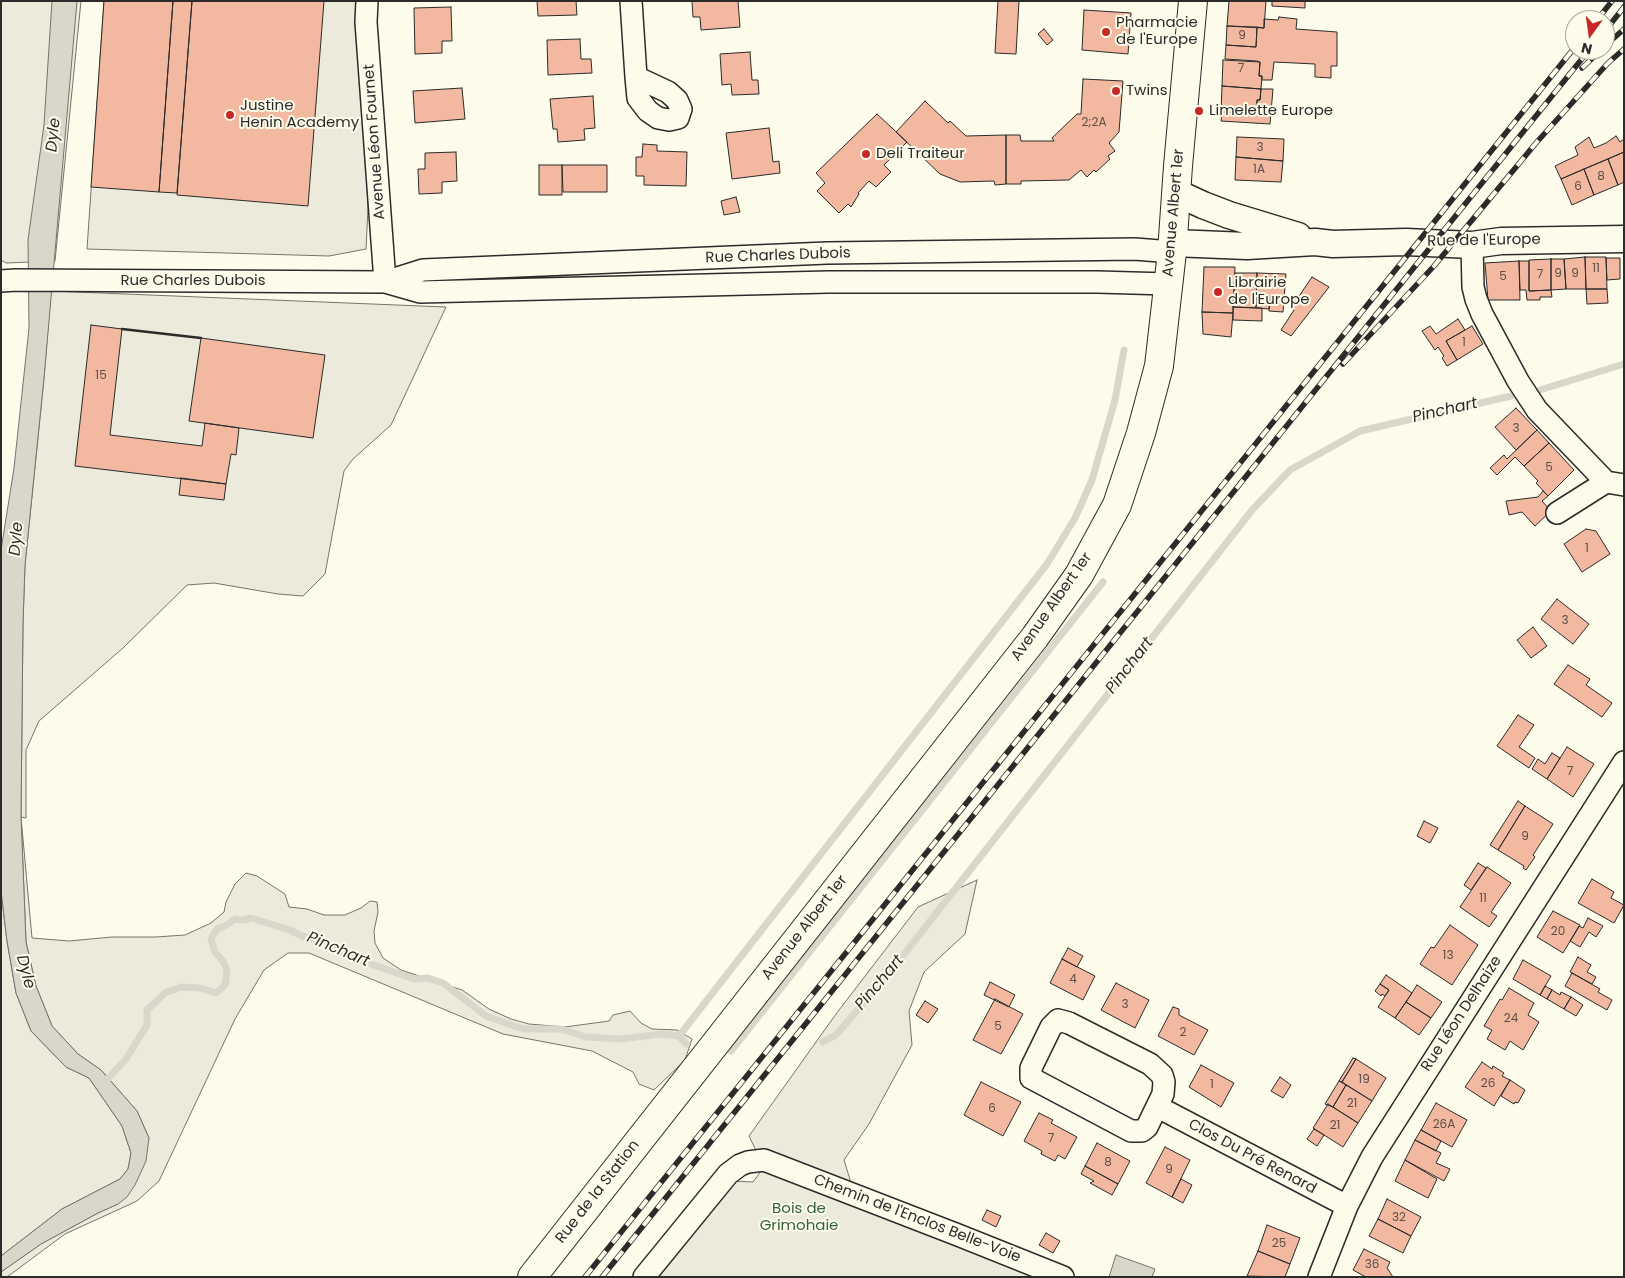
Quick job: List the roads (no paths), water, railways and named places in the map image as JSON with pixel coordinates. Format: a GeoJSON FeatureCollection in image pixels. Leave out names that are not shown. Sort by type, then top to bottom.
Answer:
{"type":"FeatureCollection","features":[{"type":"Feature","properties":{"kind":"main road","name":"Avenue Albert 1er"},"geometry":{"type":"LineString","coordinates":[[664,1106],[1035,637],[1079,575],[1117,505],[1141,433],[1159,366],[1173,247],[1193,1]]}},
{"type":"Feature","properties":{"kind":"main road","name":"Rue de la Station"},"geometry":{"type":"LineString","coordinates":[[532,1277],[664,1106]]}},
{"type":"Feature","properties":{"kind":"street","name":"Avenue Léon Fournet"},"geometry":{"type":"LineString","coordinates":[[367,1],[366,22],[385,282]]}},
{"type":"Feature","properties":{"kind":"street"},"geometry":{"type":"LineString","coordinates":[[632,1],[636,77]]}},
{"type":"Feature","properties":{"kind":"street","name":"Rue de l'Europe"},"geometry":{"type":"LineString","coordinates":[[1176,193],[1229,215],[1315,242]]}},
{"type":"Feature","properties":{"kind":"street","name":"Rue de l'Europe"},"geometry":{"type":"LineString","coordinates":[[1173,247],[1247,246],[1315,242],[1332,244],[1406,242],[1472,245],[1502,241],[1624,238]]}},
{"type":"Feature","properties":{"kind":"street"},"geometry":{"type":"LineString","coordinates":[[1472,245],[1473,287],[1476,299],[1518,381],[1537,410],[1615,483],[1557,513]]}},
{"type":"Feature","properties":{"kind":"street","name":"Rue Charles Dubois"},"geometry":{"type":"LineString","coordinates":[[385,282],[423,270],[827,254],[1008,252],[1173,247]]}},
{"type":"Feature","properties":{"kind":"street"},"geometry":{"type":"LineString","coordinates":[[1008,252],[1008,283]]}},
{"type":"Feature","properties":{"kind":"street"},"geometry":{"type":"LineString","coordinates":[[827,254],[828,282]]}},
{"type":"Feature","properties":{"kind":"street","name":"Rue Charles Dubois"},"geometry":{"type":"LineString","coordinates":[[9,280],[385,282],[420,292],[828,282],[1097,282],[1168,284]]}},
{"type":"Feature","properties":{"kind":"street","name":"Rue Léon Delhaize"},"geometry":{"type":"LineString","coordinates":[[1318,1277],[1347,1206],[1372,1157],[1624,762]]}},
{"type":"Feature","properties":{"kind":"street"},"geometry":{"type":"LineString","coordinates":[[1058,1020],[1069,1023],[1150,1064],[1162,1074],[1164,1082],[1163,1094],[1158,1106],[1147,1127],[1142,1131],[1131,1131],[1031,1078],[1031,1068],[1051,1028],[1058,1020]]}},
{"type":"Feature","properties":{"kind":"street","name":"Clos Du Pré Renard"},"geometry":{"type":"LineString","coordinates":[[1158,1106],[1347,1206]]}},
{"type":"Feature","properties":{"kind":"street","name":"Chemin de l'Enclos Belle-Voie"},"geometry":{"type":"LineString","coordinates":[[644,1277],[728,1174],[740,1165],[764,1160],[1063,1277]]}},
{"type":"Feature","properties":{"kind":"water","name":"Dyle"},"geometry":{"type":"Polygon","coordinates":[[[52,1],[77,1],[44,378],[25,565],[21,816],[26,942],[36,986],[52,1026],[78,1054],[101,1070],[137,1111],[149,1138],[146,1161],[127,1197],[118,1204],[41,1244],[1,1272],[1,1256],[62,1209],[120,1179],[128,1169],[131,1153],[122,1126],[89,1078],[66,1067],[31,1031],[16,993],[1,891],[1,550],[14,468],[29,328],[28,240],[44,125],[52,1]]]}},
{"type":"Feature","properties":{"kind":"water"},"geometry":{"type":"Polygon","coordinates":[[[1116,1255],[1155,1269],[1152,1277],[1109,1277],[1116,1255]]]}},
{"type":"Feature","properties":{"kind":"waterway"},"geometry":{"type":"LineString","coordinates":[[679,1036],[1047,564],[1075,518],[1092,480],[1115,400],[1124,350]]}},
{"type":"Feature","properties":{"kind":"waterway","name":"Pinchart"},"geometry":{"type":"LineString","coordinates":[[1540,390],[1624,364]]}},
{"type":"Feature","properties":{"kind":"waterway","name":"Pinchart"},"geometry":{"type":"LineString","coordinates":[[823,1042],[836,1035],[887,976],[1253,509],[1290,470],[1360,431],[1511,396]]}},
{"type":"Feature","properties":{"kind":"waterway"},"geometry":{"type":"LineString","coordinates":[[731,1051],[1103,582]]}},
{"type":"Feature","properties":{"kind":"waterway","name":"Pinchart"},"geometry":{"type":"LineString","coordinates":[[103,1084],[126,1059],[147,1025],[147,1010],[165,993],[181,987],[200,988],[216,993],[225,985],[227,970],[223,961],[215,952],[211,939],[217,929],[235,919],[251,918],[315,939],[348,956],[414,979],[428,978],[443,983],[486,1016],[523,1029],[561,1029],[586,1037],[621,1039],[661,1034],[679,1036],[686,1044]]}},
{"type":"Feature","properties":{"kind":"railway"},"geometry":{"type":"LineString","coordinates":[[1605,10],[1612,1]]}},
{"type":"Feature","properties":{"kind":"railway"},"geometry":{"type":"LineString","coordinates":[[1615,18],[1624,7]]}},
{"type":"Feature","properties":{"kind":"railway"},"geometry":{"type":"LineString","coordinates":[[1615,37],[1624,29]]}},
{"type":"Feature","properties":{"kind":"railway"},"geometry":{"type":"LineString","coordinates":[[1343,364],[1434,266],[1536,143],[1608,63],[1624,49]]}},
{"type":"Feature","properties":{"kind":"railway"},"geometry":{"type":"LineString","coordinates":[[585,1277],[1565,59]]}},
{"type":"Feature","properties":{"kind":"railway"},"geometry":{"type":"LineString","coordinates":[[602,1277],[1581,60]]}},
{"type":"Feature","properties":{"kind":"railway"},"geometry":{"type":"LineString","coordinates":[[1582,68],[1590,60]]}},
{"type":"Feature","properties":{"kind":"place","name":"Pharmacie de l'Europe"},"geometry":{"type":"Point","coordinates":[1106,32]}},
{"type":"Feature","properties":{"kind":"place","name":"Twins"},"geometry":{"type":"Point","coordinates":[1116,91]}},
{"type":"Feature","properties":{"kind":"place","name":"Limelette Europe"},"geometry":{"type":"Point","coordinates":[1199,111]}},
{"type":"Feature","properties":{"kind":"place","name":"Justine Henin Academy"},"geometry":{"type":"Point","coordinates":[230,115]}},
{"type":"Feature","properties":{"kind":"place","name":"Deli Traiteur"},"geometry":{"type":"Point","coordinates":[866,154]}},
{"type":"Feature","properties":{"kind":"place","name":"Librairie de l'Europe"},"geometry":{"type":"Point","coordinates":[1218,292]}},
{"type":"Feature","properties":{"kind":"park label","name":"Bois de Grimohaie"},"geometry":{"type":"Point","coordinates":[799,1218]}}]}
